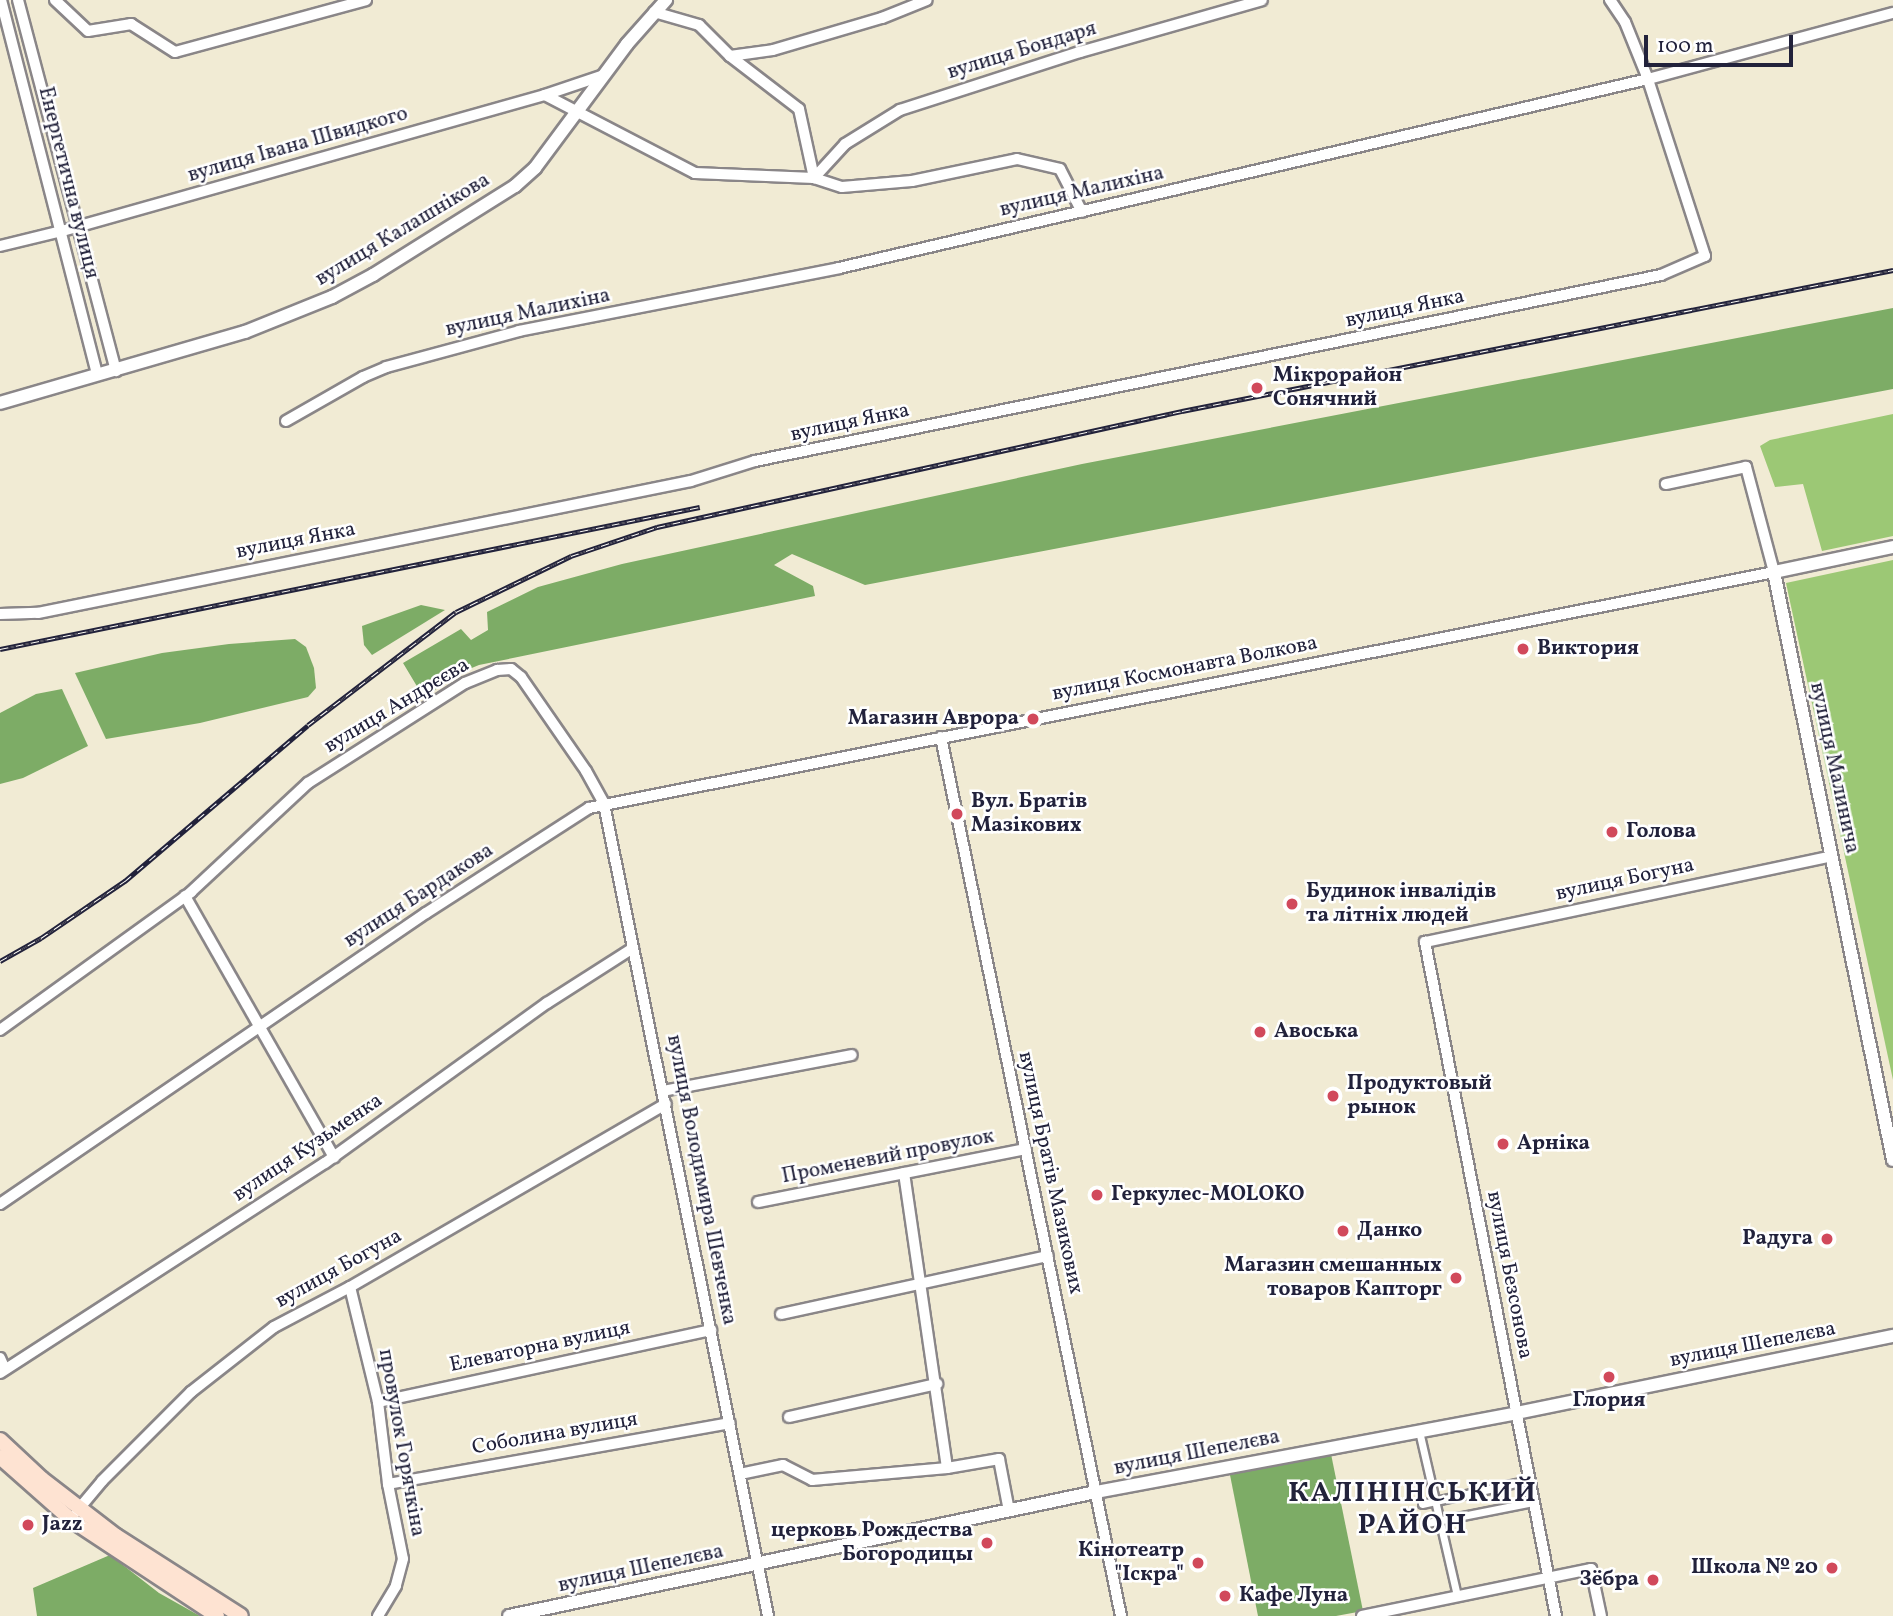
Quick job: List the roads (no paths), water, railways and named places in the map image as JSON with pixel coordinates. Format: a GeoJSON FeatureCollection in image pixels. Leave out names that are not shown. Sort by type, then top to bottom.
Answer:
{"type":"FeatureCollection","features":[{"type":"Feature","properties":{"kind":"main road"},"geometry":{"type":"LineString","coordinates":[[0,1440],[74,1514],[241,1616]]}},
{"type":"Feature","properties":{"kind":"main road"},"geometry":{"type":"LineString","coordinates":[[0,1457],[74,1514],[217,1616]]}},
{"type":"Feature","properties":{"kind":"street","name":"Енергетична вулиця"},"geometry":{"type":"LineString","coordinates":[[1,0],[97,375]]}},
{"type":"Feature","properties":{"kind":"street"},"geometry":{"type":"LineString","coordinates":[[18,0],[80,226],[116,371]]}},
{"type":"Feature","properties":{"kind":"street"},"geometry":{"type":"LineString","coordinates":[[55,0],[88,31],[131,24],[175,52],[366,0]]}},
{"type":"Feature","properties":{"kind":"street","name":"вулиця Калашнікова"},"geometry":{"type":"LineString","coordinates":[[0,403],[245,332],[332,297],[373,275],[515,186],[550,151],[604,75],[666,0]]}},
{"type":"Feature","properties":{"kind":"street"},"geometry":{"type":"LineString","coordinates":[[730,56],[773,50],[882,18],[927,0]]}},
{"type":"Feature","properties":{"kind":"street","name":"вулиця Бондаря"},"geometry":{"type":"LineString","coordinates":[[814,178],[845,144],[900,110],[1080,52],[1262,0]]}},
{"type":"Feature","properties":{"kind":"street"},"geometry":{"type":"LineString","coordinates":[[1610,0],[1625,22],[1648,79]]}},
{"type":"Feature","properties":{"kind":"street"},"geometry":{"type":"LineString","coordinates":[[654,12],[699,25],[730,56],[799,109],[814,178]]}},
{"type":"Feature","properties":{"kind":"street","name":"вулиця Малихіна"},"geometry":{"type":"LineString","coordinates":[[286,421],[363,377],[490,338],[839,268],[1082,212],[1648,79],[1893,13]]}},
{"type":"Feature","properties":{"kind":"street","name":"вулиця Івана Швидкого"},"geometry":{"type":"LineString","coordinates":[[0,246],[545,95],[604,75]]}},
{"type":"Feature","properties":{"kind":"street","name":"вулиця Янка"},"geometry":{"type":"LineString","coordinates":[[0,614],[38,613],[691,481],[755,461],[1635,282],[1705,256],[1648,79]]}},
{"type":"Feature","properties":{"kind":"street"},"geometry":{"type":"LineString","coordinates":[[545,95],[695,173],[814,178],[842,187],[912,181],[1017,159],[1060,169],[1082,212]]}},
{"type":"Feature","properties":{"kind":"street","name":"вулиця Малинича"},"geometry":{"type":"LineString","coordinates":[[1666,484],[1746,467],[1774,572],[1893,1160]]}},
{"type":"Feature","properties":{"kind":"street"},"geometry":{"type":"LineString","coordinates":[[1774,572],[1893,547]]}},
{"type":"Feature","properties":{"kind":"street","name":"вулиця Космонавта Волкова"},"geometry":{"type":"LineString","coordinates":[[604,804],[1774,572]]}},
{"type":"Feature","properties":{"kind":"street","name":"вулиця Андрєєва"},"geometry":{"type":"LineString","coordinates":[[0,1030],[185,897],[308,783],[457,688],[497,670],[511,669],[521,677],[586,771],[604,804]]}},
{"type":"Feature","properties":{"kind":"street","name":"вулиця Братів Мазикових"},"geometry":{"type":"LineString","coordinates":[[941,737],[1121,1616]]}},
{"type":"Feature","properties":{"kind":"street","name":"вулиця Володимира Шевченка"},"geometry":{"type":"LineString","coordinates":[[604,804],[768,1616]]}},
{"type":"Feature","properties":{"kind":"street","name":"вулиця Бардакова"},"geometry":{"type":"LineString","coordinates":[[0,1204],[259,1026],[578,814],[604,804]]}},
{"type":"Feature","properties":{"kind":"street","name":"вулиця Богуна"},"geometry":{"type":"LineString","coordinates":[[1425,942],[1832,856]]}},
{"type":"Feature","properties":{"kind":"street"},"geometry":{"type":"LineString","coordinates":[[185,897],[334,1157]]}},
{"type":"Feature","properties":{"kind":"street","name":"вулиця Безсонова"},"geometry":{"type":"LineString","coordinates":[[1425,942],[1556,1616]]}},
{"type":"Feature","properties":{"kind":"street","name":"вулиця Кузьменка"},"geometry":{"type":"LineString","coordinates":[[3,1371],[334,1157],[547,1003],[634,948]]}},
{"type":"Feature","properties":{"kind":"street"},"geometry":{"type":"LineString","coordinates":[[663,1091],[852,1055]]}},
{"type":"Feature","properties":{"kind":"street","name":"вулиця Богуна"},"geometry":{"type":"LineString","coordinates":[[74,1514],[191,1392],[274,1327],[350,1287],[666,1104]]}},
{"type":"Feature","properties":{"kind":"street","name":"Променевий провулок"},"geometry":{"type":"LineString","coordinates":[[758,1202],[1026,1149]]}},
{"type":"Feature","properties":{"kind":"street"},"geometry":{"type":"LineString","coordinates":[[904,1173],[937,1384],[947,1468]]}},
{"type":"Feature","properties":{"kind":"street"},"geometry":{"type":"LineString","coordinates":[[781,1314],[1048,1256]]}},
{"type":"Feature","properties":{"kind":"street","name":"провулок Горячкіна"},"geometry":{"type":"LineString","coordinates":[[350,1287],[378,1402],[388,1484],[403,1559],[402,1570],[387,1604],[378,1616]]}},
{"type":"Feature","properties":{"kind":"street","name":"Елеваторна вулиця"},"geometry":{"type":"LineString","coordinates":[[378,1402],[711,1330]]}},
{"type":"Feature","properties":{"kind":"street","name":"вулиця Шепелєва"},"geometry":{"type":"LineString","coordinates":[[509,1616],[1096,1492],[1517,1413],[1893,1336]]}},
{"type":"Feature","properties":{"kind":"street"},"geometry":{"type":"LineString","coordinates":[[0,1358],[3,1371]]}},
{"type":"Feature","properties":{"kind":"street"},"geometry":{"type":"LineString","coordinates":[[789,1417],[937,1384]]}},
{"type":"Feature","properties":{"kind":"street","name":"Соболина вулиця"},"geometry":{"type":"LineString","coordinates":[[388,1484],[730,1423]]}},
{"type":"Feature","properties":{"kind":"street"},"geometry":{"type":"LineString","coordinates":[[1419,1431],[1457,1596]]}},
{"type":"Feature","properties":{"kind":"street"},"geometry":{"type":"LineString","coordinates":[[740,1474],[783,1465],[812,1480],[947,1468],[999,1458],[1009,1511]]}},
{"type":"Feature","properties":{"kind":"street"},"geometry":{"type":"LineString","coordinates":[[1422,1504],[1529,1480]]}},
{"type":"Feature","properties":{"kind":"street"},"geometry":{"type":"LineString","coordinates":[[1427,1524],[1533,1502]]}},
{"type":"Feature","properties":{"kind":"street"},"geometry":{"type":"LineString","coordinates":[[1362,1616],[1591,1569],[1601,1616]]}},
{"type":"Feature","properties":{"kind":"street"},"geometry":{"type":"LineString","coordinates":[[387,1604],[389,1616]]}},
{"type":"Feature","properties":{"kind":"railway"},"geometry":{"type":"LineString","coordinates":[[0,961],[41,938],[125,881],[308,725],[456,612],[571,556],[657,527],[1182,411],[1893,270]]}},
{"type":"Feature","properties":{"kind":"railway"},"geometry":{"type":"LineString","coordinates":[[0,649],[700,507]]}},
{"type":"Feature","properties":{"kind":"place","name":"Мікрорайон Сонячний"},"geometry":{"type":"Point","coordinates":[1257,388]}},
{"type":"Feature","properties":{"kind":"place","name":"Виктория"},"geometry":{"type":"Point","coordinates":[1523,649]}},
{"type":"Feature","properties":{"kind":"place","name":"Магазин Аврора"},"geometry":{"type":"Point","coordinates":[1033,719]}},
{"type":"Feature","properties":{"kind":"place","name":"Вул. Братів Мазікових"},"geometry":{"type":"Point","coordinates":[957,814]}},
{"type":"Feature","properties":{"kind":"place","name":"Голова"},"geometry":{"type":"Point","coordinates":[1612,832]}},
{"type":"Feature","properties":{"kind":"place","name":"Будинок інвалідів та літніх людей"},"geometry":{"type":"Point","coordinates":[1292,904]}},
{"type":"Feature","properties":{"kind":"place","name":"Авоська"},"geometry":{"type":"Point","coordinates":[1260,1032]}},
{"type":"Feature","properties":{"kind":"place","name":"Продуктовый рынок"},"geometry":{"type":"Point","coordinates":[1333,1096]}},
{"type":"Feature","properties":{"kind":"place","name":"Арніка"},"geometry":{"type":"Point","coordinates":[1503,1144]}},
{"type":"Feature","properties":{"kind":"place","name":"Геркулес-MOLOKO"},"geometry":{"type":"Point","coordinates":[1097,1195]}},
{"type":"Feature","properties":{"kind":"place","name":"Данко"},"geometry":{"type":"Point","coordinates":[1343,1231]}},
{"type":"Feature","properties":{"kind":"place","name":"Радуга"},"geometry":{"type":"Point","coordinates":[1827,1239]}},
{"type":"Feature","properties":{"kind":"place","name":"Магазин смешанных товаров Капторг"},"geometry":{"type":"Point","coordinates":[1456,1278]}},
{"type":"Feature","properties":{"kind":"place","name":"Глория"},"geometry":{"type":"Point","coordinates":[1609,1377]}},
{"type":"Feature","properties":{"kind":"place","name":"Jazz"},"geometry":{"type":"Point","coordinates":[28,1525]}},
{"type":"Feature","properties":{"kind":"place","name":"церковь Рождества Богородицы"},"geometry":{"type":"Point","coordinates":[987,1543]}},
{"type":"Feature","properties":{"kind":"place","name":"Кінотеатр \"Іскра\""},"geometry":{"type":"Point","coordinates":[1198,1563]}},
{"type":"Feature","properties":{"kind":"place","name":"Школа № 20"},"geometry":{"type":"Point","coordinates":[1832,1568]}},
{"type":"Feature","properties":{"kind":"place","name":"Зёбра"},"geometry":{"type":"Point","coordinates":[1653,1580]}},
{"type":"Feature","properties":{"kind":"place","name":"Кафе Луна"},"geometry":{"type":"Point","coordinates":[1225,1596]}},
{"type":"Feature","properties":{"kind":"district","name":"КАЛІНІНСЬКИЙ РАЙОН"},"geometry":{"type":"Point","coordinates":[1413,1510]}}]}
